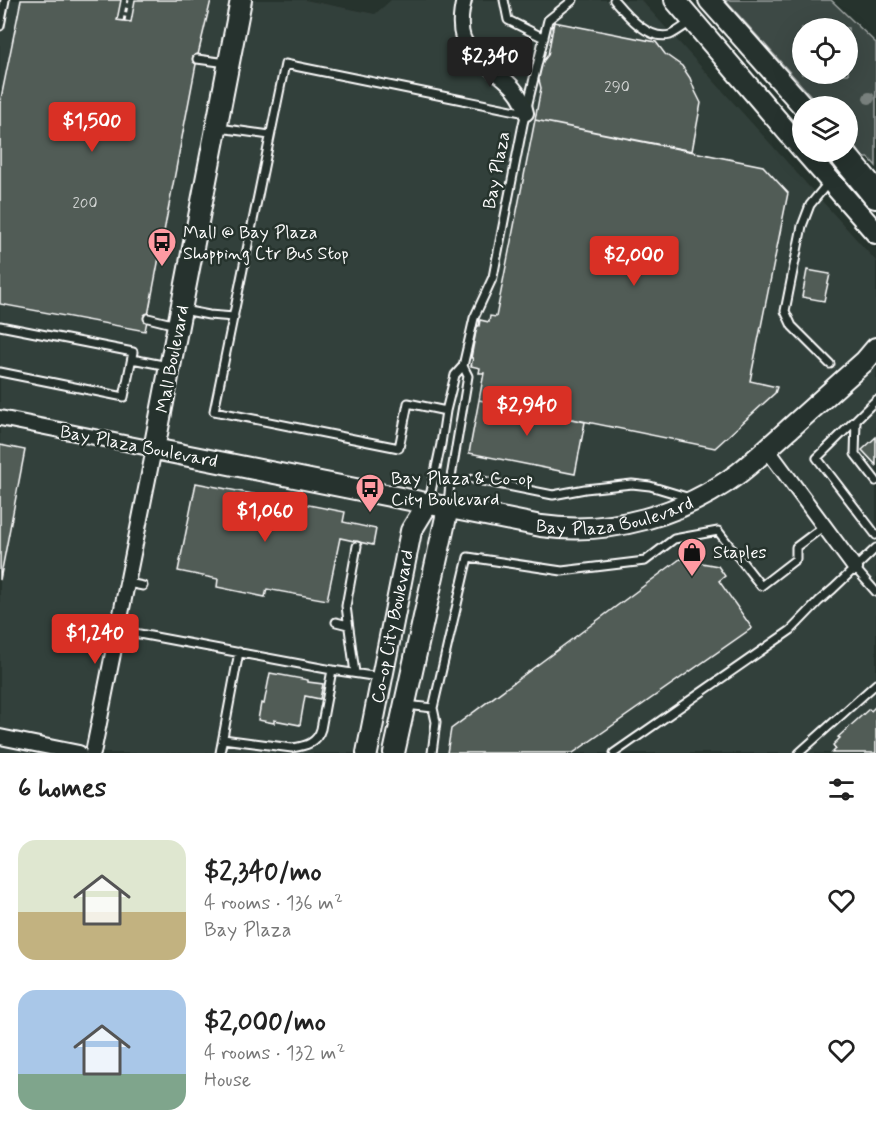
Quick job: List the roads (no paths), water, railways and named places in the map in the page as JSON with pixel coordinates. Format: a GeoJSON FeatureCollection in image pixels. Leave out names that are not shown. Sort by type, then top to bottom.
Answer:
{"type":"FeatureCollection","features":[{"type":"Feature","properties":{"kind":"highway"},"geometry":{"type":"LineString","coordinates":[[849,162],[876,195]]}},
{"type":"Feature","properties":{"kind":"street","name":"Mall Boulevard"},"geometry":{"type":"LineString","coordinates":[[93,753],[242,0]]}},
{"type":"Feature","properties":{"kind":"street","name":"Bay Plaza"},"geometry":{"type":"LineString","coordinates":[[464,0],[460,24],[463,38],[474,53],[511,85],[525,104],[526,113]]}},
{"type":"Feature","properties":{"kind":"street"},"geometry":{"type":"LineString","coordinates":[[675,0],[792,136]]}},
{"type":"Feature","properties":{"kind":"street"},"geometry":{"type":"LineString","coordinates":[[709,0],[794,96]]}},
{"type":"Feature","properties":{"kind":"street"},"geometry":{"type":"LineString","coordinates":[[814,162],[876,233]]}},
{"type":"Feature","properties":{"kind":"street","name":"Bay Plaza Boulevard"},"geometry":{"type":"LineString","coordinates":[[0,418],[448,508],[558,528],[592,529],[644,519],[695,499],[738,474],[872,355]]}},
{"type":"Feature","properties":{"kind":"street"},"geometry":{"type":"LineString","coordinates":[[767,449],[855,568]]}},
{"type":"Feature","properties":{"kind":"street","name":"Co-op City Boulevard"},"geometry":{"type":"LineString","coordinates":[[367,753],[411,531],[428,503]]}},
{"type":"Feature","properties":{"kind":"street","name":"Co-op City Boulevard"},"geometry":{"type":"LineString","coordinates":[[394,753],[448,508]]}},
{"type":"Feature","properties":{"kind":"street"},"geometry":{"type":"LineString","coordinates":[[0,737],[79,753]]}},
{"type":"Feature","properties":{"kind":"lane"},"geometry":{"type":"LineString","coordinates":[[0,26],[5,0]]}},
{"type":"Feature","properties":{"kind":"lane"},"geometry":{"type":"LineString","coordinates":[[504,0],[508,20],[544,38]]}},
{"type":"Feature","properties":{"kind":"lane"},"geometry":{"type":"LineString","coordinates":[[446,411],[408,403],[399,448],[214,411],[285,64],[526,113],[548,20],[573,0]]}},
{"type":"Feature","properties":{"kind":"lane"},"geometry":{"type":"LineString","coordinates":[[614,0],[634,22],[657,35],[667,36],[693,21]]}},
{"type":"Feature","properties":{"kind":"lane"},"geometry":{"type":"LineString","coordinates":[[197,59],[229,63]]}},
{"type":"Feature","properties":{"kind":"lane","name":"Bay Plaza"},"geometry":{"type":"LineString","coordinates":[[428,503],[455,375],[463,366],[474,318],[493,277],[526,113]]}},
{"type":"Feature","properties":{"kind":"lane"},"geometry":{"type":"LineString","coordinates":[[217,128],[270,135]]}},
{"type":"Feature","properties":{"kind":"lane"},"geometry":{"type":"LineString","coordinates":[[830,181],[810,205],[802,226],[785,311],[792,326],[830,364]]}},
{"type":"Feature","properties":{"kind":"lane"},"geometry":{"type":"LineString","coordinates":[[148,318],[208,315],[234,317]]}},
{"type":"Feature","properties":{"kind":"lane"},"geometry":{"type":"LineString","coordinates":[[0,326],[133,352],[124,397],[0,372]]}},
{"type":"Feature","properties":{"kind":"lane"},"geometry":{"type":"LineString","coordinates":[[132,359],[170,366]]}},
{"type":"Feature","properties":{"kind":"lane","name":"Bay Plaza"},"geometry":{"type":"LineString","coordinates":[[448,508],[468,376],[463,366]]}},
{"type":"Feature","properties":{"kind":"lane"},"geometry":{"type":"LineString","coordinates":[[876,400],[817,458],[876,535]]}},
{"type":"Feature","properties":{"kind":"lane"},"geometry":{"type":"LineString","coordinates":[[856,421],[855,454],[876,481]]}},
{"type":"Feature","properties":{"kind":"lane"},"geometry":{"type":"LineString","coordinates":[[472,479],[553,495],[632,484],[650,486],[695,499]]}},
{"type":"Feature","properties":{"kind":"lane"},"geometry":{"type":"LineString","coordinates":[[432,753],[436,722],[433,708],[468,557],[562,572],[645,561],[674,539],[718,531],[761,586],[796,559],[796,547],[824,526]]}},
{"type":"Feature","properties":{"kind":"lane"},"geometry":{"type":"LineString","coordinates":[[355,673],[346,606],[357,546]]}},
{"type":"Feature","properties":{"kind":"lane"},"geometry":{"type":"LineString","coordinates":[[614,753],[791,630],[876,548]]}},
{"type":"Feature","properties":{"kind":"lane"},"geometry":{"type":"LineString","coordinates":[[855,568],[876,592]]}},
{"type":"Feature","properties":{"kind":"lane"},"geometry":{"type":"LineString","coordinates":[[128,583],[143,586]]}},
{"type":"Feature","properties":{"kind":"lane"},"geometry":{"type":"LineString","coordinates":[[336,622],[348,625]]}},
{"type":"Feature","properties":{"kind":"lane"},"geometry":{"type":"LineString","coordinates":[[118,630],[332,670],[382,677]]}},
{"type":"Feature","properties":{"kind":"lane"},"geometry":{"type":"LineString","coordinates":[[220,753],[239,652]]}},
{"type":"Feature","properties":{"kind":"lane"},"geometry":{"type":"LineString","coordinates":[[223,740],[292,748],[314,741],[318,738],[321,729],[332,670]]}},
{"type":"Feature","properties":{"kind":"lane"},"geometry":{"type":"LineString","coordinates":[[799,753],[876,684]]}},
{"type":"Feature","properties":{"kind":"lane"},"geometry":{"type":"LineString","coordinates":[[404,705],[433,708]]}},
{"type":"Feature","properties":{"kind":"place","name":"Mall @ Bay Plaza Shopping Ctr Bus Stop"},"geometry":{"type":"Point","coordinates":[162,268]}},
{"type":"Feature","properties":{"kind":"place","name":"Bay Plaza & Co-op City Boulevard"},"geometry":{"type":"Point","coordinates":[370,514]}},
{"type":"Feature","properties":{"kind":"place","name":"Staples"},"geometry":{"type":"Point","coordinates":[692,578]}}]}
